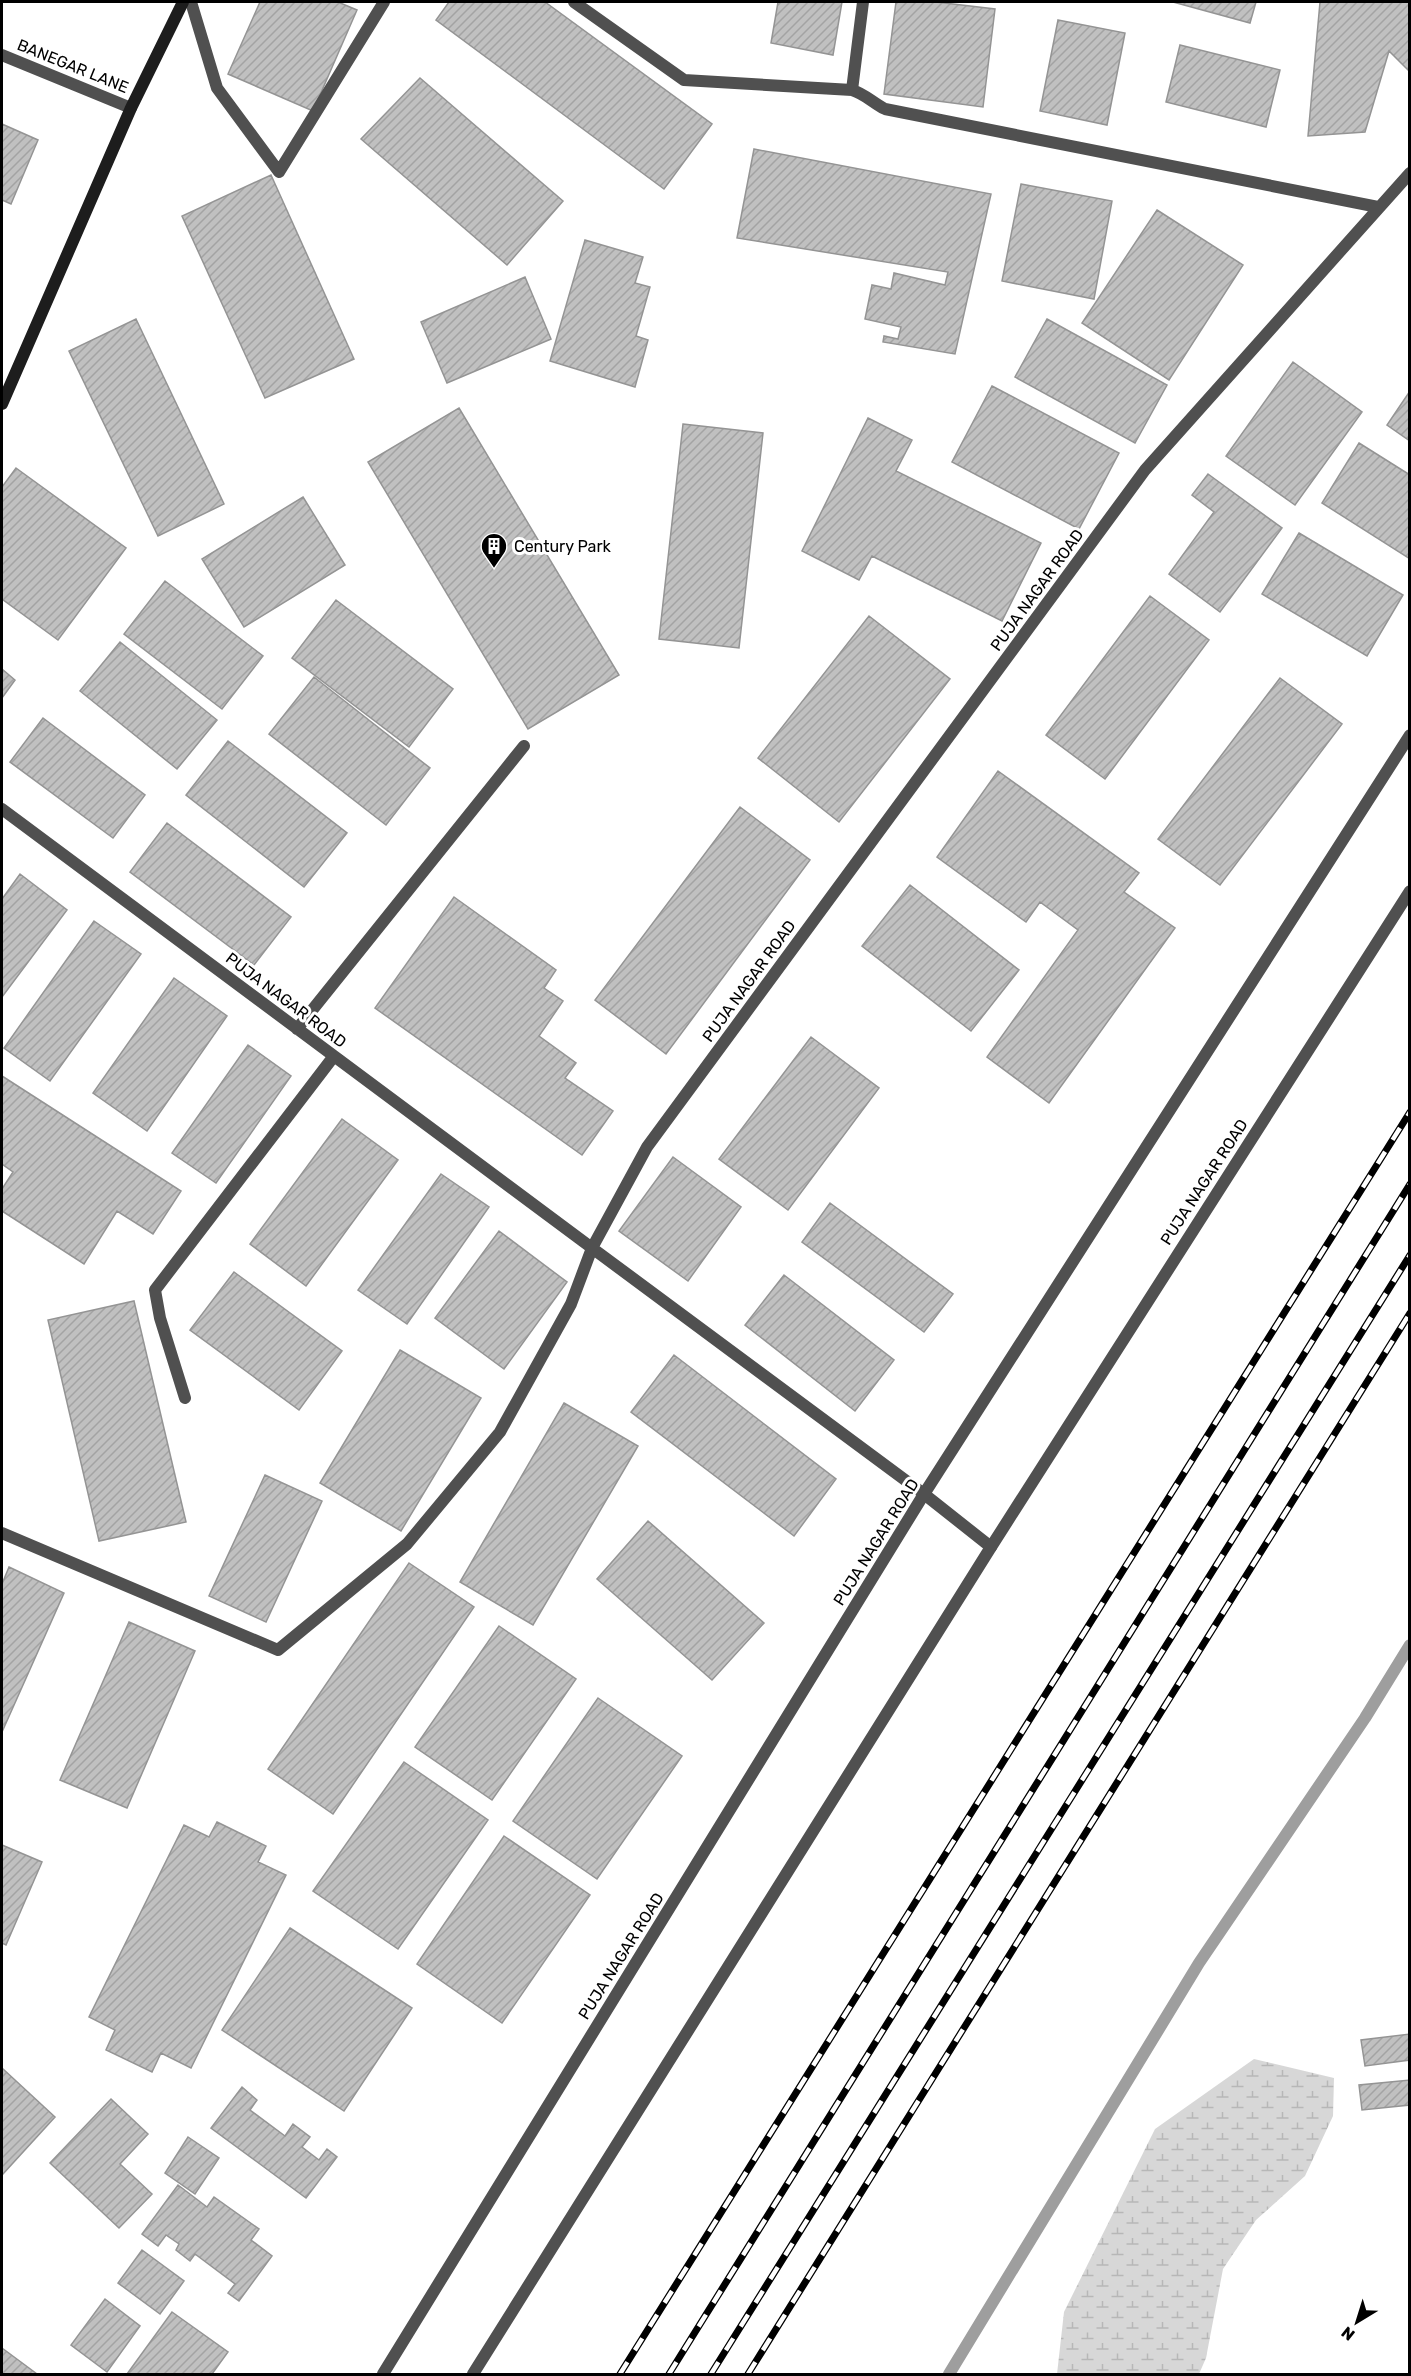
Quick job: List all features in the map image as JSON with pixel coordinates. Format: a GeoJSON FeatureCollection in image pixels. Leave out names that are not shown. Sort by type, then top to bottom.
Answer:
{"type":"FeatureCollection","features":[{"type":"Feature","properties":{"kind":"main road"},"geometry":{"type":"LineString","coordinates":[[2,404],[131,108],[183,2]]}},
{"type":"Feature","properties":{"kind":"street"},"geometry":{"type":"LineString","coordinates":[[190,2],[217,88],[279,172],[384,2]]}},
{"type":"Feature","properties":{"kind":"street"},"geometry":{"type":"LineString","coordinates":[[574,2],[684,80],[852,90],[863,93],[885,109],[1378,207]]}},
{"type":"Feature","properties":{"kind":"street"},"geometry":{"type":"LineString","coordinates":[[852,90],[863,2]]}},
{"type":"Feature","properties":{"kind":"street","name":"BANEGAR LANE"},"geometry":{"type":"LineString","coordinates":[[2,55],[131,108]]}},
{"type":"Feature","properties":{"kind":"street","name":"PUJA NAGAR ROAD"},"geometry":{"type":"LineString","coordinates":[[2,809],[592,1248],[647,1147],[1145,470],[1410,172]]}},
{"type":"Feature","properties":{"kind":"street","name":"PUJA NAGAR ROAD"},"geometry":{"type":"LineString","coordinates":[[383,2374],[924,1494],[1410,735]]}},
{"type":"Feature","properties":{"kind":"street"},"geometry":{"type":"LineString","coordinates":[[297,1029],[524,746]]}},
{"type":"Feature","properties":{"kind":"street","name":"PUJA NAGAR ROAD"},"geometry":{"type":"LineString","coordinates":[[473,2374],[991,1547],[1410,891]]}},
{"type":"Feature","properties":{"kind":"street"},"geometry":{"type":"LineString","coordinates":[[185,1398],[160,1318],[155,1290],[334,1056]]}},
{"type":"Feature","properties":{"kind":"street"},"geometry":{"type":"LineString","coordinates":[[2,1533],[278,1650],[407,1544],[500,1432],[571,1304],[592,1248],[924,1494],[991,1547]]}},
{"type":"Feature","properties":{"kind":"green space"},"geometry":{"type":"Polygon","coordinates":[[[1254,2059],[1334,2078],[1333,2116],[1305,2176],[1256,2220],[1223,2269],[1206,2358],[1199,2374],[1057,2374],[1064,2312],[1155,2129],[1254,2059]]]}},
{"type":"Feature","properties":{"kind":"building"},"geometry":{"type":"Polygon","coordinates":[[[260,2],[338,2],[357,10],[313,111],[228,74],[260,2]]]}},
{"type":"Feature","properties":{"kind":"building"},"geometry":{"type":"Polygon","coordinates":[[[449,2],[545,2],[712,124],[664,189],[436,20],[449,2]]]}},
{"type":"Feature","properties":{"kind":"building"},"geometry":{"type":"Polygon","coordinates":[[[778,2],[842,2],[833,55],[771,43],[778,2]]]}},
{"type":"Feature","properties":{"kind":"building"},"geometry":{"type":"Polygon","coordinates":[[[896,2],[936,2],[995,9],[983,107],[884,94],[896,2]]]}},
{"type":"Feature","properties":{"kind":"building"},"geometry":{"type":"Polygon","coordinates":[[[1173,2],[1256,2],[1250,23],[1173,2]]]}},
{"type":"Feature","properties":{"kind":"building"},"geometry":{"type":"Polygon","coordinates":[[[1320,2],[1410,2],[1410,72],[1389,51],[1365,132],[1308,136],[1320,2]]]}},
{"type":"Feature","properties":{"kind":"building"},"geometry":{"type":"Polygon","coordinates":[[[1058,20],[1125,33],[1107,125],[1040,111],[1058,20]]]}},
{"type":"Feature","properties":{"kind":"building"},"geometry":{"type":"Polygon","coordinates":[[[1180,45],[1280,70],[1266,127],[1166,102],[1180,45]]]}},
{"type":"Feature","properties":{"kind":"building"},"geometry":{"type":"Polygon","coordinates":[[[420,78],[563,201],[507,265],[361,139],[420,78]]]}},
{"type":"Feature","properties":{"kind":"building"},"geometry":{"type":"Polygon","coordinates":[[[2,124],[38,140],[11,204],[2,200],[2,124]]]}},
{"type":"Feature","properties":{"kind":"building"},"geometry":{"type":"Polygon","coordinates":[[[754,149],[991,194],[955,354],[883,342],[884,336],[898,339],[901,327],[865,319],[872,285],[891,289],[894,273],[945,285],[948,272],[737,238],[754,149]]]}},
{"type":"Feature","properties":{"kind":"building"},"geometry":{"type":"Polygon","coordinates":[[[271,175],[354,359],[265,398],[182,216],[271,175]]]}},
{"type":"Feature","properties":{"kind":"building"},"geometry":{"type":"Polygon","coordinates":[[[1021,184],[1112,201],[1094,299],[1002,281],[1021,184]]]}},
{"type":"Feature","properties":{"kind":"building"},"geometry":{"type":"Polygon","coordinates":[[[1157,210],[1243,265],[1169,380],[1082,323],[1157,210]]]}},
{"type":"Feature","properties":{"kind":"building"},"geometry":{"type":"Polygon","coordinates":[[[585,240],[643,257],[635,283],[650,287],[636,336],[648,340],[635,387],[550,361],[585,240]]]}},
{"type":"Feature","properties":{"kind":"building"},"geometry":{"type":"Polygon","coordinates":[[[525,277],[551,339],[447,383],[421,322],[525,277]]]}},
{"type":"Feature","properties":{"kind":"building"},"geometry":{"type":"Polygon","coordinates":[[[136,319],[224,504],[158,536],[69,351],[136,319]]]}},
{"type":"Feature","properties":{"kind":"building"},"geometry":{"type":"Polygon","coordinates":[[[1047,319],[1167,385],[1135,443],[1015,377],[1047,319]]]}},
{"type":"Feature","properties":{"kind":"building"},"geometry":{"type":"Polygon","coordinates":[[[1293,362],[1362,412],[1295,505],[1226,456],[1293,362]]]}},
{"type":"Feature","properties":{"kind":"building"},"geometry":{"type":"Polygon","coordinates":[[[992,386],[1119,453],[1079,529],[952,462],[992,386]]]}},
{"type":"Feature","properties":{"kind":"building"},"geometry":{"type":"Polygon","coordinates":[[[1410,391],[1410,441],[1387,425],[1410,391]]]}},
{"type":"Feature","properties":{"kind":"building","name":"Century Park"},"geometry":{"type":"Polygon","coordinates":[[[459,408],[619,675],[528,729],[368,462],[459,408]]]}},
{"type":"Feature","properties":{"kind":"building"},"geometry":{"type":"Polygon","coordinates":[[[868,418],[912,440],[896,471],[1041,543],[1002,621],[872,556],[859,580],[802,551],[868,418]]]}},
{"type":"Feature","properties":{"kind":"building"},"geometry":{"type":"Polygon","coordinates":[[[683,424],[763,433],[739,648],[659,639],[683,424]]]}},
{"type":"Feature","properties":{"kind":"building"},"geometry":{"type":"Polygon","coordinates":[[[1359,443],[1410,475],[1410,559],[1322,503],[1359,443]]]}},
{"type":"Feature","properties":{"kind":"building"},"geometry":{"type":"Polygon","coordinates":[[[16,468],[126,548],[58,640],[2,599],[2,487],[16,468]]]}},
{"type":"Feature","properties":{"kind":"building"},"geometry":{"type":"Polygon","coordinates":[[[1208,474],[1282,528],[1220,612],[1169,574],[1214,512],[1192,495],[1208,474]]]}},
{"type":"Feature","properties":{"kind":"building"},"geometry":{"type":"Polygon","coordinates":[[[303,497],[345,565],[244,627],[202,559],[303,497]]]}},
{"type":"Feature","properties":{"kind":"building"},"geometry":{"type":"Polygon","coordinates":[[[1299,533],[1403,595],[1367,656],[1262,594],[1299,533]]]}},
{"type":"Feature","properties":{"kind":"building"},"geometry":{"type":"Polygon","coordinates":[[[165,581],[263,656],[222,709],[124,634],[165,581]]]}},
{"type":"Feature","properties":{"kind":"building"},"geometry":{"type":"Polygon","coordinates":[[[1150,596],[1209,640],[1105,779],[1046,735],[1150,596]]]}},
{"type":"Feature","properties":{"kind":"building"},"geometry":{"type":"Polygon","coordinates":[[[336,600],[453,689],[409,747],[292,658],[336,600]]]}},
{"type":"Feature","properties":{"kind":"building"},"geometry":{"type":"Polygon","coordinates":[[[869,616],[950,679],[839,822],[758,758],[869,616]]]}},
{"type":"Feature","properties":{"kind":"building"},"geometry":{"type":"Polygon","coordinates":[[[120,642],[217,720],[177,769],[80,691],[120,642]]]}},
{"type":"Feature","properties":{"kind":"building"},"geometry":{"type":"Polygon","coordinates":[[[2,669],[15,680],[2,698],[2,669]]]}},
{"type":"Feature","properties":{"kind":"building"},"geometry":{"type":"Polygon","coordinates":[[[314,677],[430,768],[386,825],[269,734],[314,677]]]}},
{"type":"Feature","properties":{"kind":"building"},"geometry":{"type":"Polygon","coordinates":[[[1280,678],[1342,724],[1220,885],[1158,839],[1280,678]]]}},
{"type":"Feature","properties":{"kind":"building"},"geometry":{"type":"Polygon","coordinates":[[[43,718],[145,795],[113,838],[10,762],[43,718]]]}},
{"type":"Feature","properties":{"kind":"building"},"geometry":{"type":"Polygon","coordinates":[[[228,741],[347,833],[304,887],[186,795],[228,741]]]}},
{"type":"Feature","properties":{"kind":"building"},"geometry":{"type":"Polygon","coordinates":[[[998,771],[1139,873],[1124,892],[1175,928],[1049,1103],[987,1057],[1078,930],[1040,902],[1026,922],[937,857],[998,771]]]}},
{"type":"Feature","properties":{"kind":"building"},"geometry":{"type":"Polygon","coordinates":[[[740,807],[810,860],[666,1054],[595,1000],[740,807]]]}},
{"type":"Feature","properties":{"kind":"building"},"geometry":{"type":"Polygon","coordinates":[[[167,823],[291,917],[254,965],[130,872],[167,823]]]}},
{"type":"Feature","properties":{"kind":"building"},"geometry":{"type":"Polygon","coordinates":[[[20,874],[67,910],[2,997],[2,899],[20,874]]]}},
{"type":"Feature","properties":{"kind":"building"},"geometry":{"type":"Polygon","coordinates":[[[910,885],[1019,970],[971,1031],[862,946],[910,885]]]}},
{"type":"Feature","properties":{"kind":"building"},"geometry":{"type":"Polygon","coordinates":[[[454,897],[556,970],[544,988],[563,1001],[539,1036],[576,1063],[565,1078],[613,1111],[582,1155],[375,1008],[454,897]]]}},
{"type":"Feature","properties":{"kind":"building"},"geometry":{"type":"Polygon","coordinates":[[[94,921],[141,954],[50,1081],[4,1048],[94,921]]]}},
{"type":"Feature","properties":{"kind":"building"},"geometry":{"type":"Polygon","coordinates":[[[174,978],[227,1016],[147,1131],[93,1093],[174,978]]]}},
{"type":"Feature","properties":{"kind":"building"},"geometry":{"type":"Polygon","coordinates":[[[811,1037],[879,1088],[788,1210],[719,1159],[811,1037]]]}},
{"type":"Feature","properties":{"kind":"building"},"geometry":{"type":"Polygon","coordinates":[[[248,1045],[291,1076],[216,1183],[172,1153],[248,1045]]]}},
{"type":"Feature","properties":{"kind":"building"},"geometry":{"type":"Polygon","coordinates":[[[2,1076],[181,1191],[153,1234],[117,1211],[84,1264],[2,1211],[2,1189],[13,1172],[2,1164],[2,1076]]]}},
{"type":"Feature","properties":{"kind":"building"},"geometry":{"type":"Polygon","coordinates":[[[342,1119],[398,1160],[306,1286],[250,1244],[342,1119]]]}},
{"type":"Feature","properties":{"kind":"building"},"geometry":{"type":"Polygon","coordinates":[[[673,1157],[741,1207],[688,1281],[619,1231],[673,1157]]]}},
{"type":"Feature","properties":{"kind":"building"},"geometry":{"type":"Polygon","coordinates":[[[441,1174],[489,1207],[407,1324],[358,1290],[441,1174]]]}},
{"type":"Feature","properties":{"kind":"building"},"geometry":{"type":"Polygon","coordinates":[[[830,1203],[953,1294],[924,1332],[802,1242],[830,1203]]]}},
{"type":"Feature","properties":{"kind":"building"},"geometry":{"type":"Polygon","coordinates":[[[499,1231],[567,1282],[504,1369],[435,1318],[499,1231]]]}},
{"type":"Feature","properties":{"kind":"building"},"geometry":{"type":"Polygon","coordinates":[[[234,1272],[342,1351],[299,1410],[190,1330],[234,1272]]]}},
{"type":"Feature","properties":{"kind":"building"},"geometry":{"type":"Polygon","coordinates":[[[784,1275],[894,1360],[855,1411],[745,1325],[784,1275]]]}},
{"type":"Feature","properties":{"kind":"building"},"geometry":{"type":"Polygon","coordinates":[[[134,1301],[186,1522],[99,1541],[48,1320],[134,1301]]]}},
{"type":"Feature","properties":{"kind":"building"},"geometry":{"type":"Polygon","coordinates":[[[400,1350],[481,1398],[401,1531],[320,1483],[400,1350]]]}},
{"type":"Feature","properties":{"kind":"building"},"geometry":{"type":"Polygon","coordinates":[[[674,1355],[836,1479],[794,1536],[631,1412],[674,1355]]]}},
{"type":"Feature","properties":{"kind":"building"},"geometry":{"type":"Polygon","coordinates":[[[564,1403],[638,1446],[533,1625],[460,1582],[564,1403]]]}},
{"type":"Feature","properties":{"kind":"building"},"geometry":{"type":"Polygon","coordinates":[[[265,1475],[322,1501],[266,1622],[209,1596],[265,1475]]]}},
{"type":"Feature","properties":{"kind":"building"},"geometry":{"type":"Polygon","coordinates":[[[648,1521],[764,1623],[712,1680],[597,1579],[648,1521]]]}},
{"type":"Feature","properties":{"kind":"building"},"geometry":{"type":"Polygon","coordinates":[[[409,1563],[474,1607],[333,1814],[268,1769],[409,1563]]]}},
{"type":"Feature","properties":{"kind":"building"},"geometry":{"type":"Polygon","coordinates":[[[9,1567],[64,1593],[2,1732],[2,1584],[9,1567]]]}},
{"type":"Feature","properties":{"kind":"building"},"geometry":{"type":"Polygon","coordinates":[[[129,1622],[195,1651],[127,1808],[60,1780],[129,1622]]]}},
{"type":"Feature","properties":{"kind":"building"},"geometry":{"type":"Polygon","coordinates":[[[499,1626],[576,1679],[492,1800],[415,1747],[499,1626]]]}},
{"type":"Feature","properties":{"kind":"building"},"geometry":{"type":"Polygon","coordinates":[[[598,1698],[682,1756],[597,1879],[513,1821],[598,1698]]]}},
{"type":"Feature","properties":{"kind":"building"},"geometry":{"type":"Polygon","coordinates":[[[404,1762],[488,1820],[398,1949],[313,1891],[404,1762]]]}},
{"type":"Feature","properties":{"kind":"building"},"geometry":{"type":"Polygon","coordinates":[[[217,1822],[266,1846],[258,1862],[286,1875],[191,2068],[161,2053],[152,2072],[106,2050],[115,2030],[89,2017],[184,1825],[209,1837],[217,1822]]]}},
{"type":"Feature","properties":{"kind":"building"},"geometry":{"type":"Polygon","coordinates":[[[504,1836],[590,1895],[502,2023],[417,1964],[504,1836]]]}},
{"type":"Feature","properties":{"kind":"building"},"geometry":{"type":"Polygon","coordinates":[[[2,1845],[42,1862],[6,1945],[2,1943],[2,1845]]]}},
{"type":"Feature","properties":{"kind":"building"},"geometry":{"type":"Polygon","coordinates":[[[290,1928],[412,2008],[344,2111],[222,2030],[290,1928]]]}},
{"type":"Feature","properties":{"kind":"building"},"geometry":{"type":"Polygon","coordinates":[[[1410,2034],[1410,2060],[1365,2066],[1361,2040],[1410,2034]]]}},
{"type":"Feature","properties":{"kind":"building"},"geometry":{"type":"Polygon","coordinates":[[[2,2068],[55,2117],[2,2175],[2,2068]]]}},
{"type":"Feature","properties":{"kind":"building"},"geometry":{"type":"Polygon","coordinates":[[[1410,2080],[1410,2105],[1362,2110],[1359,2085],[1410,2080]]]}},
{"type":"Feature","properties":{"kind":"building"},"geometry":{"type":"Polygon","coordinates":[[[242,2087],[257,2100],[250,2110],[285,2136],[293,2124],[310,2137],[302,2147],[319,2160],[327,2149],[337,2157],[306,2198],[211,2128],[242,2087]]]}},
{"type":"Feature","properties":{"kind":"building"},"geometry":{"type":"Polygon","coordinates":[[[111,2099],[148,2134],[120,2164],[152,2194],[119,2228],[50,2163],[111,2099]]]}},
{"type":"Feature","properties":{"kind":"building"},"geometry":{"type":"Polygon","coordinates":[[[188,2137],[219,2158],[195,2194],[165,2173],[188,2137]]]}},
{"type":"Feature","properties":{"kind":"building"},"geometry":{"type":"Polygon","coordinates":[[[178,2185],[207,2207],[214,2197],[259,2229],[251,2240],[272,2256],[239,2301],[228,2293],[235,2284],[195,2254],[190,2261],[176,2250],[179,2244],[166,2235],[158,2246],[142,2234],[178,2185]]]}},
{"type":"Feature","properties":{"kind":"building"},"geometry":{"type":"Polygon","coordinates":[[[142,2250],[184,2281],[160,2314],[118,2283],[142,2250]]]}},
{"type":"Feature","properties":{"kind":"building"},"geometry":{"type":"Polygon","coordinates":[[[105,2299],[140,2326],[107,2372],[71,2345],[105,2299]]]}},
{"type":"Feature","properties":{"kind":"building"},"geometry":{"type":"Polygon","coordinates":[[[172,2312],[228,2352],[212,2374],[127,2374],[172,2312]]]}},
{"type":"Feature","properties":{"kind":"building"},"geometry":{"type":"Polygon","coordinates":[[[2,2348],[37,2374],[2,2374],[2,2348]]]}},
{"type":"Feature","properties":{"kind":"waterway"},"geometry":{"type":"LineString","coordinates":[[949,2374],[1199,1963],[1365,1718],[1410,1645]]}},
{"type":"Feature","properties":{"kind":"railway"},"geometry":{"type":"LineString","coordinates":[[620,2374],[1410,1112]]}},
{"type":"Feature","properties":{"kind":"railway"},"geometry":{"type":"LineString","coordinates":[[669,2374],[1410,1184]]}},
{"type":"Feature","properties":{"kind":"railway"},"geometry":{"type":"LineString","coordinates":[[711,2374],[1410,1255]]}},
{"type":"Feature","properties":{"kind":"railway"},"geometry":{"type":"LineString","coordinates":[[748,2374],[1410,1313]]}},
{"type":"Feature","properties":{"kind":"place","name":"Century Park"},"geometry":{"type":"Point","coordinates":[494,569]}}]}
